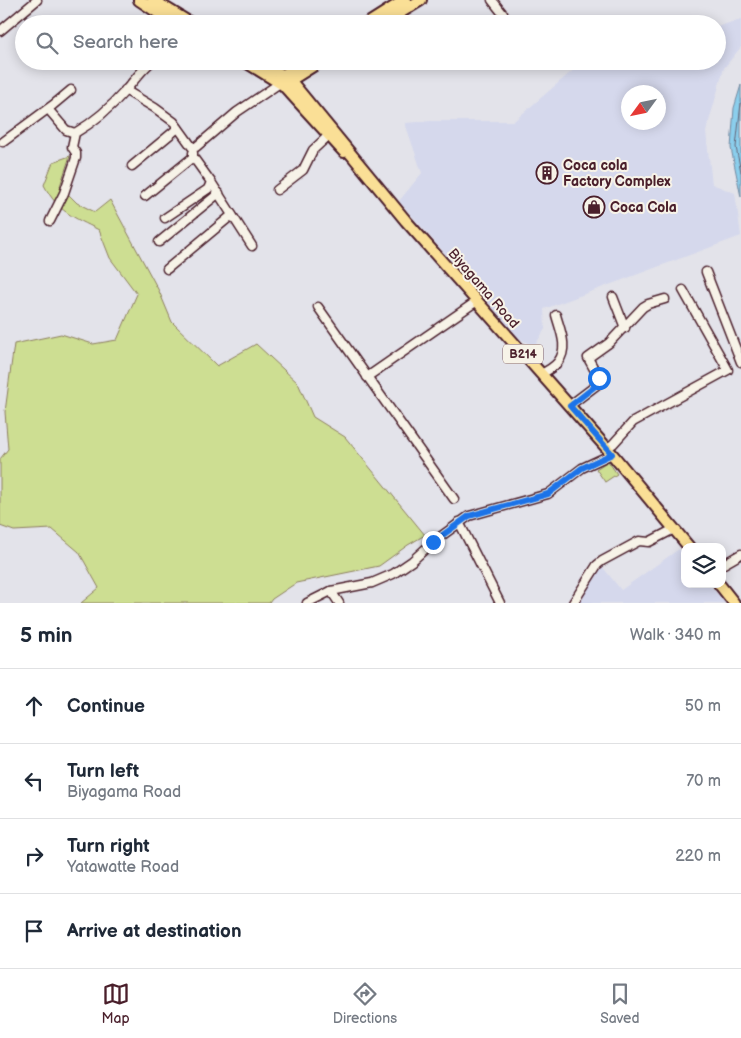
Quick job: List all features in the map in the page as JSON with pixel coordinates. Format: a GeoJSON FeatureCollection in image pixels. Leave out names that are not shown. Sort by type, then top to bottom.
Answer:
{"type":"FeatureCollection","features":[{"type":"Feature","properties":{"kind":"main road"},"geometry":{"type":"LineString","coordinates":[[139,0],[162,15]]}},
{"type":"Feature","properties":{"kind":"main road"},"geometry":{"type":"LineString","coordinates":[[153,0],[175,15]]}},
{"type":"Feature","properties":{"kind":"main road"},"geometry":{"type":"LineString","coordinates":[[381,15],[405,0]]}},
{"type":"Feature","properties":{"kind":"main road"},"geometry":{"type":"LineString","coordinates":[[396,15],[418,1]]}},
{"type":"Feature","properties":{"kind":"main road","name":"B214"},"geometry":{"type":"LineString","coordinates":[[262,70],[282,80]]}},
{"type":"Feature","properties":{"kind":"main road","name":"B214"},"geometry":{"type":"LineString","coordinates":[[270,70],[282,80]]}},
{"type":"Feature","properties":{"kind":"main road"},"geometry":{"type":"LineString","coordinates":[[282,80],[295,70]]}},
{"type":"Feature","properties":{"kind":"main road"},"geometry":{"type":"LineString","coordinates":[[282,80],[303,70]]}},
{"type":"Feature","properties":{"kind":"main road","name":"Biyagama Road"},"geometry":{"type":"LineString","coordinates":[[282,80],[328,136],[356,162]]}},
{"type":"Feature","properties":{"kind":"main road","name":"Biyagama Road"},"geometry":{"type":"LineString","coordinates":[[282,80],[345,145],[356,162],[609,451],[686,543]]}},
{"type":"Feature","properties":{"kind":"main road"},"geometry":{"type":"LineString","coordinates":[[722,588],[734,603]]}},
{"type":"Feature","properties":{"kind":"street"},"geometry":{"type":"LineString","coordinates":[[19,15],[37,0]]}},
{"type":"Feature","properties":{"kind":"street"},"geometry":{"type":"LineString","coordinates":[[492,0],[504,15]]}},
{"type":"Feature","properties":{"kind":"street"},"geometry":{"type":"LineString","coordinates":[[0,31],[15,18]]}},
{"type":"Feature","properties":{"kind":"street"},"geometry":{"type":"LineString","coordinates":[[50,221],[66,188],[76,158],[76,153],[72,147],[76,133],[101,114],[142,70]]}},
{"type":"Feature","properties":{"kind":"street"},"geometry":{"type":"LineString","coordinates":[[194,147],[199,146],[237,112],[282,80]]}},
{"type":"Feature","properties":{"kind":"street"},"geometry":{"type":"LineString","coordinates":[[3,142],[71,90]]}},
{"type":"Feature","properties":{"kind":"street"},"geometry":{"type":"LineString","coordinates":[[125,90],[174,122],[194,147],[193,157],[219,193],[252,246]]}},
{"type":"Feature","properties":{"kind":"street"},"geometry":{"type":"LineString","coordinates":[[48,109],[66,130],[76,133]]}},
{"type":"Feature","properties":{"kind":"street"},"geometry":{"type":"LineString","coordinates":[[132,166],[178,128]]}},
{"type":"Feature","properties":{"kind":"street"},"geometry":{"type":"LineString","coordinates":[[277,190],[303,170],[312,150],[328,136]]}},
{"type":"Feature","properties":{"kind":"street"},"geometry":{"type":"LineString","coordinates":[[145,196],[193,157]]}},
{"type":"Feature","properties":{"kind":"street"},"geometry":{"type":"LineString","coordinates":[[165,218],[208,189],[211,182]]}},
{"type":"Feature","properties":{"kind":"street"},"geometry":{"type":"LineString","coordinates":[[159,242],[219,193]]}},
{"type":"Feature","properties":{"kind":"street"},"geometry":{"type":"LineString","coordinates":[[167,269],[232,215]]}},
{"type":"Feature","properties":{"kind":"street"},"geometry":{"type":"LineString","coordinates":[[307,603],[331,591],[372,583],[393,574],[469,516],[548,494],[582,468],[609,451],[633,422],[741,363],[706,272]]}},
{"type":"Feature","properties":{"kind":"street"},"geometry":{"type":"LineString","coordinates":[[683,290],[727,370]]}},
{"type":"Feature","properties":{"kind":"street"},"geometry":{"type":"LineString","coordinates":[[613,297],[625,328]]}},
{"type":"Feature","properties":{"kind":"street"},"geometry":{"type":"LineString","coordinates":[[570,406],[598,384],[599,378],[588,358],[608,344],[643,307],[665,299]]}},
{"type":"Feature","properties":{"kind":"street"},"geometry":{"type":"LineString","coordinates":[[367,377],[477,301]]}},
{"type":"Feature","properties":{"kind":"street"},"geometry":{"type":"LineString","coordinates":[[318,307],[454,499]]}},
{"type":"Feature","properties":{"kind":"street"},"geometry":{"type":"LineString","coordinates":[[541,374],[558,362],[563,353],[564,340],[556,315]]}},
{"type":"Feature","properties":{"kind":"street"},"geometry":{"type":"LineString","coordinates":[[459,522],[500,603]]}},
{"type":"Feature","properties":{"kind":"street"},"geometry":{"type":"LineString","coordinates":[[573,603],[597,565],[602,561],[639,541],[648,542],[674,529]]}},
{"type":"Feature","properties":{"kind":"street"},"geometry":{"type":"LineString","coordinates":[[726,563],[741,554]]}},
{"type":"Feature","properties":{"kind":"street"},"geometry":{"type":"LineString","coordinates":[[331,591],[338,603]]}},
{"type":"Feature","properties":{"kind":"shaded area"},"geometry":{"type":"Polygon","coordinates":[[[741,19],[741,47],[726,66],[726,24],[741,19]]]}},
{"type":"Feature","properties":{"kind":"shaded area"},"geometry":{"type":"Polygon","coordinates":[[[573,70],[723,70],[706,132],[712,184],[735,193],[741,236],[544,309],[545,329],[534,347],[519,338],[399,201],[422,173],[405,123],[431,121],[514,121],[573,70]]]}},
{"type":"Feature","properties":{"kind":"shaded area"},"geometry":{"type":"Polygon","coordinates":[[[679,549],[681,551],[681,588],[712,588],[725,603],[567,603],[601,565],[621,590],[679,549]]]}},
{"type":"Feature","properties":{"kind":"green space"},"geometry":{"type":"Polygon","coordinates":[[[70,156],[60,186],[77,203],[95,212],[110,200],[159,291],[172,322],[217,366],[256,344],[298,383],[313,417],[345,437],[425,535],[379,566],[296,583],[269,603],[81,603],[99,588],[79,552],[52,529],[14,531],[0,526],[0,459],[8,449],[5,412],[14,344],[61,334],[93,344],[117,340],[137,294],[110,258],[99,230],[67,213],[55,202],[44,185],[53,162],[70,156]]]}},
{"type":"Feature","properties":{"kind":"green space"},"geometry":{"type":"Polygon","coordinates":[[[608,461],[617,474],[605,482],[596,469],[608,461]]]}},
{"type":"Feature","properties":{"kind":"water"},"geometry":{"type":"Polygon","coordinates":[[[741,85],[741,197],[731,148],[734,108],[741,85]]]}},
{"type":"Feature","properties":{"kind":"place","name":"Coca cola Factory Complex"},"geometry":{"type":"Point","coordinates":[547,173]}},
{"type":"Feature","properties":{"kind":"place","name":"Coca Cola"},"geometry":{"type":"Point","coordinates":[594,207]}},
{"type":"Feature","properties":{"kind":"route"},"geometry":{"type":"LineString","coordinates":[[433,542],[469,516],[548,494],[582,468],[612,454],[570,406],[598,384],[599,378]]}}]}
